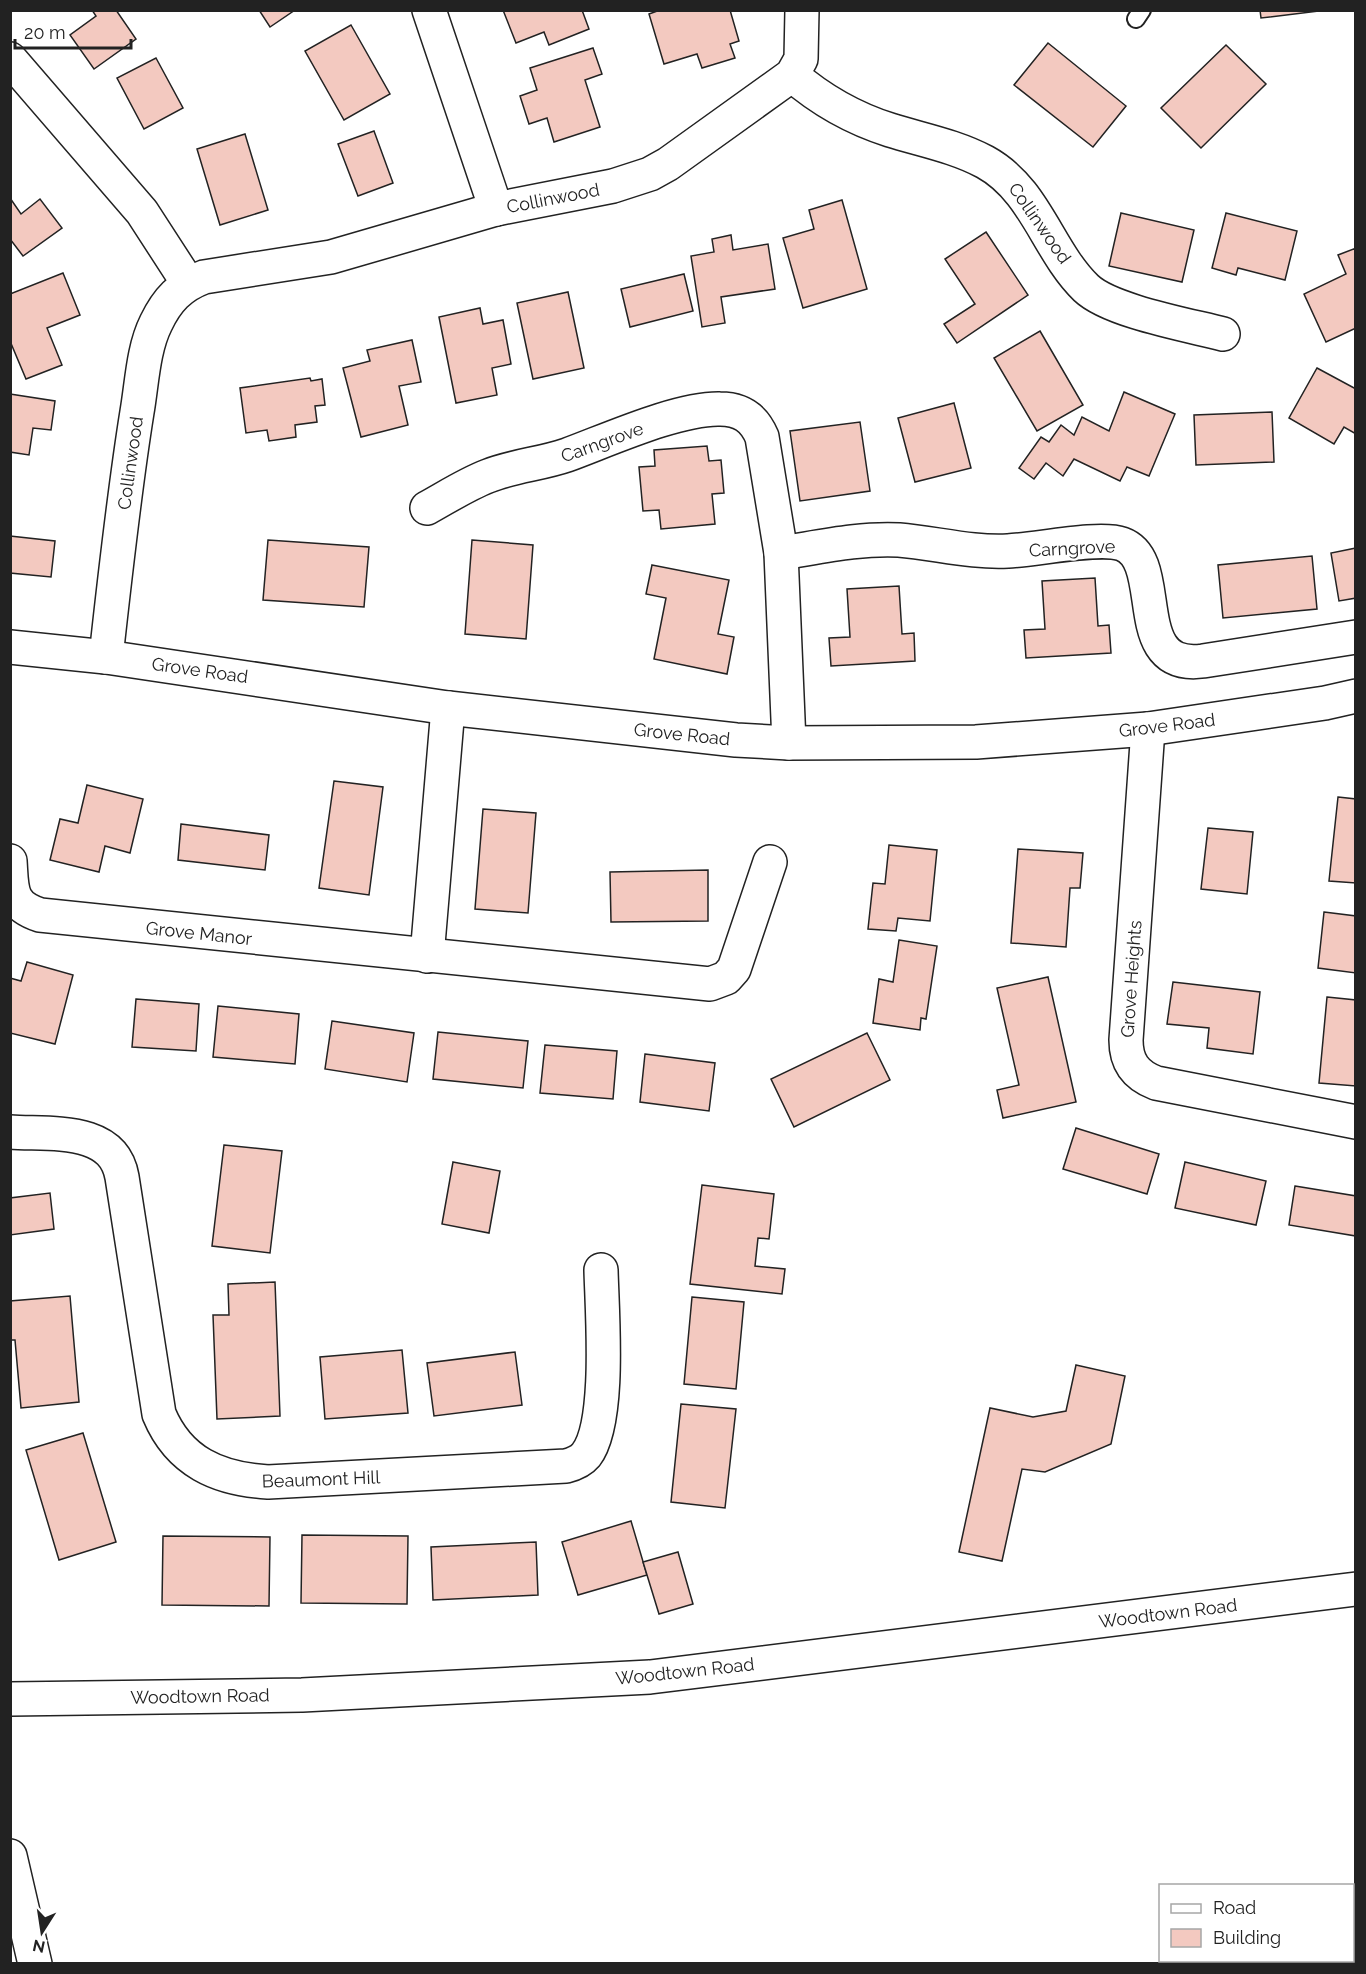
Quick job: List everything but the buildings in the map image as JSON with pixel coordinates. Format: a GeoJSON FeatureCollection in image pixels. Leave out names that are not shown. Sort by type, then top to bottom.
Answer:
{"type":"FeatureCollection","features":[{"type":"Feature","properties":{"kind":"street","name":"Collinwood"},"geometry":{"type":"LineString","coordinates":[[429,10],[496,208]]}},
{"type":"Feature","properties":{"kind":"street"},"geometry":{"type":"LineString","coordinates":[[792,75],[802,52],[802,10]]}},
{"type":"Feature","properties":{"kind":"street"},"geometry":{"type":"LineString","coordinates":[[10,59],[142,212],[188,283]]}},
{"type":"Feature","properties":{"kind":"street","name":"Collinwood"},"geometry":{"type":"LineString","coordinates":[[106,657],[129,464],[149,342],[164,308],[188,283],[222,273],[331,257],[496,208],[614,186],[650,174],[677,158],[792,75],[823,100],[849,115],[952,148],[994,169],[1012,182],[1086,288],[1106,302],[1223,334]]}},
{"type":"Feature","properties":{"kind":"street","name":"Carngrove"},"geometry":{"type":"LineString","coordinates":[[427,508],[487,477],[552,460],[644,426],[721,409],[742,413],[757,425],[765,452],[781,553],[789,743]]}},
{"type":"Feature","properties":{"kind":"street","name":"Carngrove"},"geometry":{"type":"LineString","coordinates":[[781,553],[864,540],[900,540],[1006,551],[1113,542],[1130,549],[1139,556],[1146,576],[1149,617],[1154,630],[1166,649],[1182,659],[1195,662],[1356,637]]}},
{"type":"Feature","properties":{"kind":"street","name":"Grove Road"},"geometry":{"type":"LineString","coordinates":[[10,647],[106,657],[448,708],[736,740],[789,743],[976,742],[1148,729],[1325,703],[1356,696]]}},
{"type":"Feature","properties":{"kind":"street"},"geometry":{"type":"LineString","coordinates":[[427,956],[448,708]]}},
{"type":"Feature","properties":{"kind":"street","name":"Grove Heights"},"geometry":{"type":"LineString","coordinates":[[1148,729],[1126,1040],[1132,1067],[1156,1083],[1356,1122]]}},
{"type":"Feature","properties":{"kind":"street","name":"Grove Manor"},"geometry":{"type":"LineString","coordinates":[[10,861],[15,899],[25,910],[40,915],[427,956],[717,983],[731,974],[737,963],[770,862]]}},
{"type":"Feature","properties":{"kind":"street","name":"Beaumont Hill"},"geometry":{"type":"LineString","coordinates":[[10,1132],[92,1139],[107,1147],[116,1157],[122,1177],[159,1414],[171,1439],[180,1449],[209,1468],[231,1477],[268,1482],[566,1466],[581,1461],[590,1450],[596,1434],[604,1373],[601,1270]]}},
{"type":"Feature","properties":{"kind":"street","name":"Woodtown Road"},"geometry":{"type":"LineString","coordinates":[[10,1698],[302,1695],[650,1677],[1356,1589]]}},
{"type":"Feature","properties":{"kind":"street"},"geometry":{"type":"LineString","coordinates":[[10,1856],[35,1964]]}}]}
